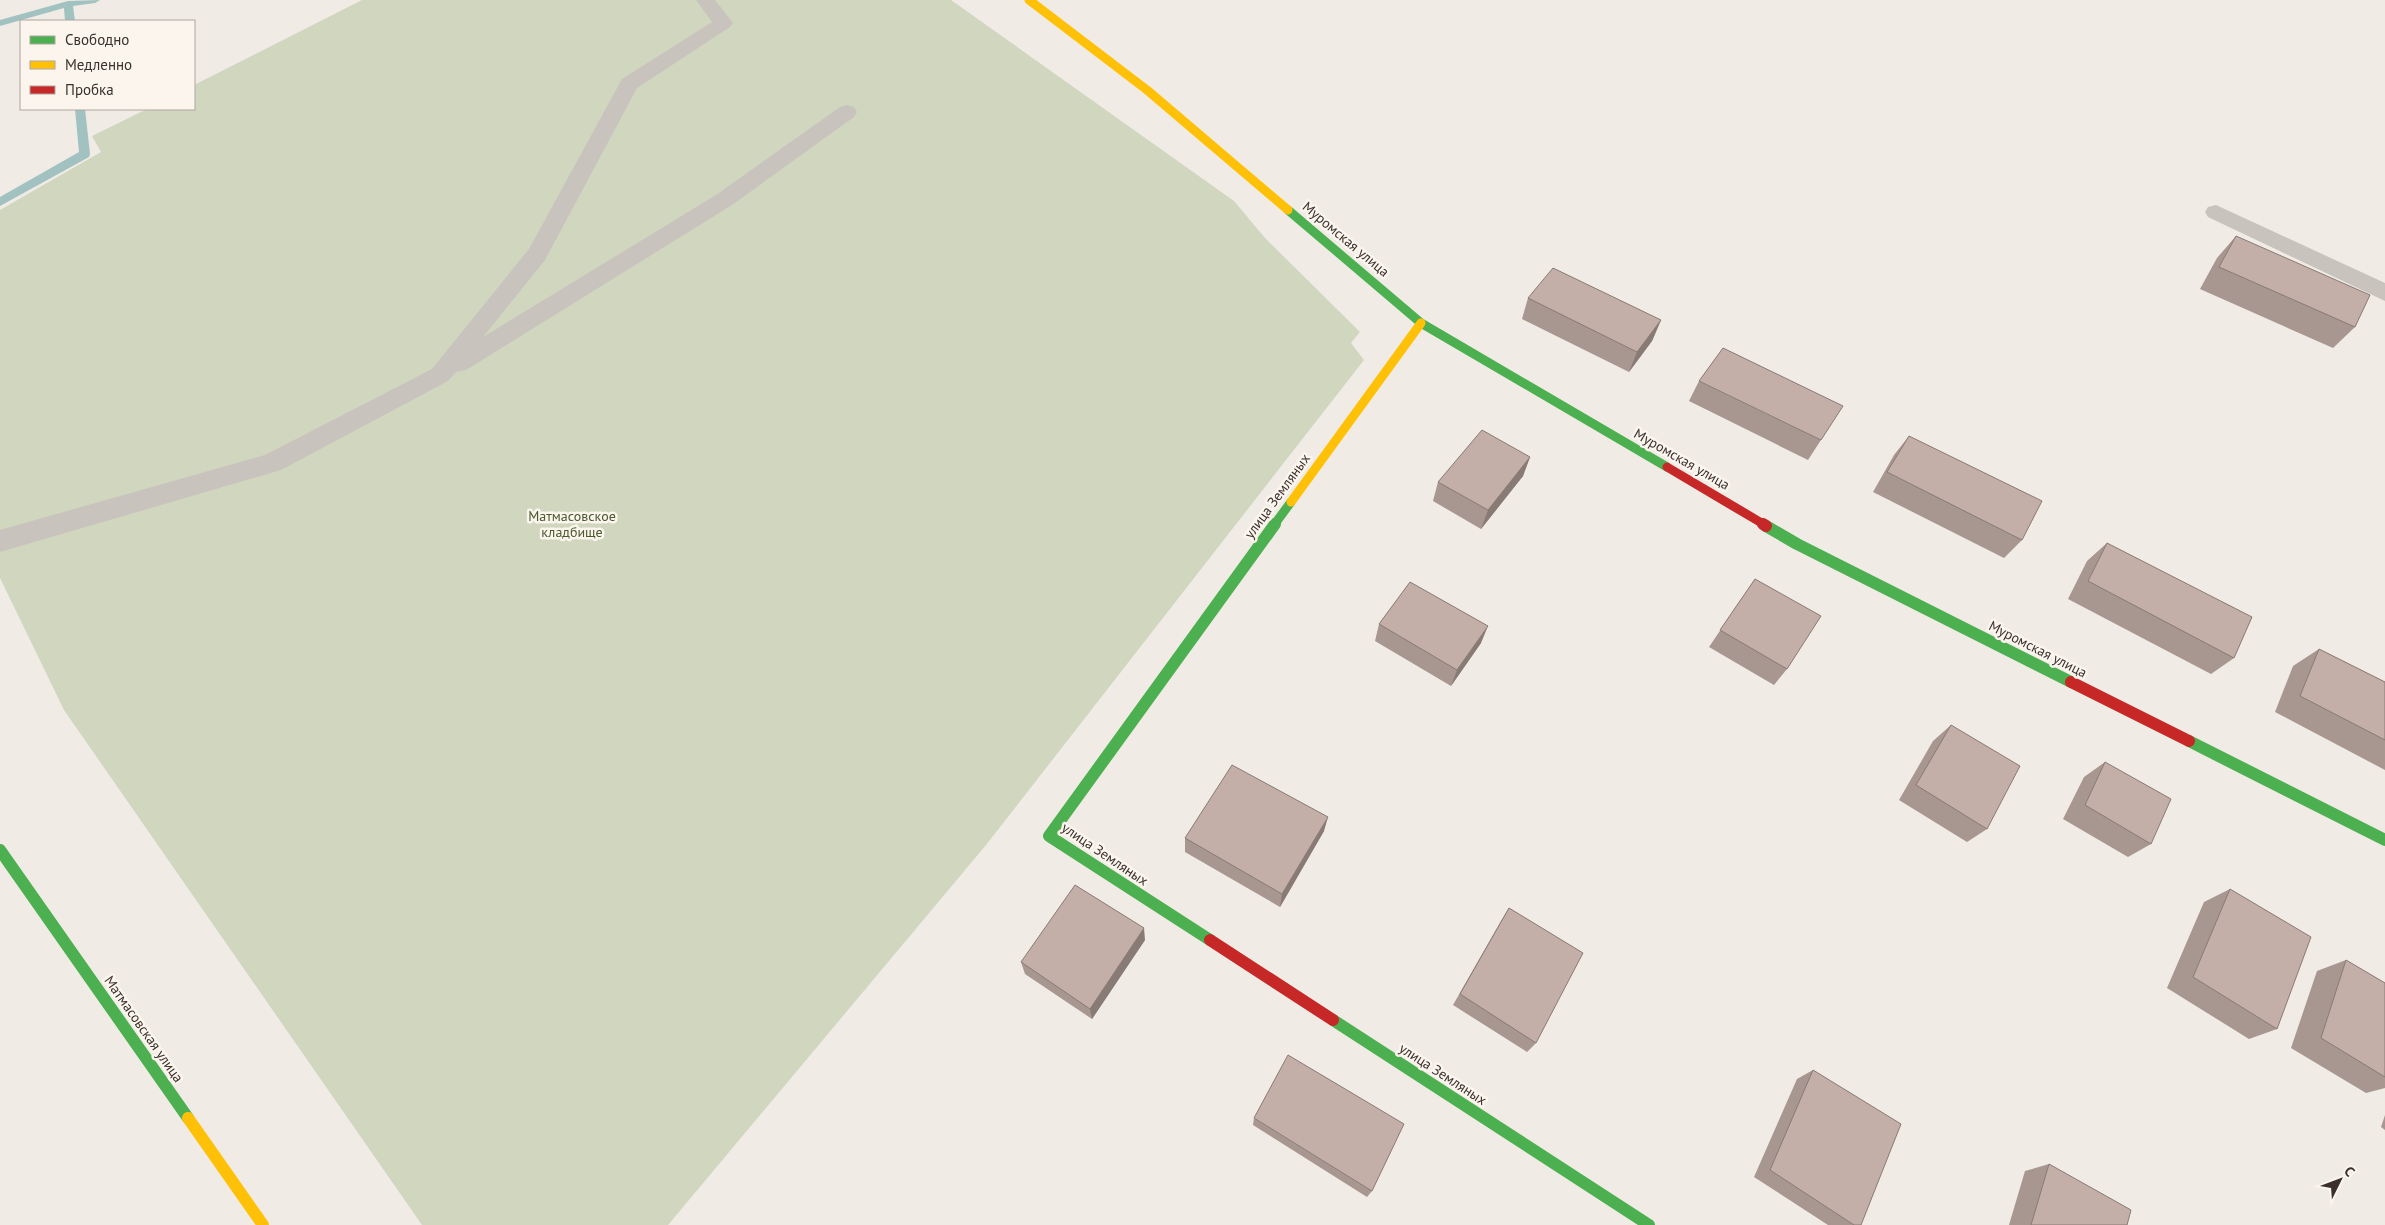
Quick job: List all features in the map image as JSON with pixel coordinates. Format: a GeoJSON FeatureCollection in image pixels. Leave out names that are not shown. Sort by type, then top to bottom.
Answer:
{"type":"FeatureCollection","features":[{"type":"Feature","properties":{"kind":"street","name":"Муромская улица"},"geometry":{"type":"LineString","coordinates":[[1029,0],[1147,90],[1421,323],[1797,544],[2385,840]]}},
{"type":"Feature","properties":{"kind":"street","name":"улица Земляных"},"geometry":{"type":"LineString","coordinates":[[1421,323],[1049,836],[1650,1225]]}},
{"type":"Feature","properties":{"kind":"street","name":"Матмасовская улица"},"geometry":{"type":"LineString","coordinates":[[0,850],[263,1225]]}},
{"type":"Feature","properties":{"kind":"lane"},"geometry":{"type":"LineString","coordinates":[[440,375],[538,254],[629,84],[722,23],[705,0]]}},
{"type":"Feature","properties":{"kind":"lane"},"geometry":{"type":"LineString","coordinates":[[0,541],[272,463],[440,375],[724,200],[847,112]]}},
{"type":"Feature","properties":{"kind":"lane"},"geometry":{"type":"LineString","coordinates":[[2216,212],[2385,293]]}},
{"type":"Feature","properties":{"kind":"green space","name":"Матмасовское кладбище"},"geometry":{"type":"Polygon","coordinates":[[[362,0],[951,0],[1234,201],[1265,238],[1360,332],[1351,343],[1364,360],[986,845],[668,1225],[422,1225],[64,710],[0,578],[0,210],[101,152],[92,136],[145,110],[195,110],[195,84],[362,0]]]}},
{"type":"Feature","properties":{"kind":"building"},"geometry":{"type":"Polygon","coordinates":[[[2236,236],[2370,295],[2355,327],[2219,267],[2236,236]]]}},
{"type":"Feature","properties":{"kind":"building"},"geometry":{"type":"Polygon","coordinates":[[[1553,268],[1661,320],[1637,352],[1528,298],[1553,268]]]}},
{"type":"Feature","properties":{"kind":"building"},"geometry":{"type":"Polygon","coordinates":[[[1723,348],[1843,406],[1821,440],[1699,381],[1723,348]]]}},
{"type":"Feature","properties":{"kind":"building"},"geometry":{"type":"Polygon","coordinates":[[[1482,430],[1530,457],[1488,510],[1438,482],[1482,430]]]}},
{"type":"Feature","properties":{"kind":"building"},"geometry":{"type":"Polygon","coordinates":[[[1909,436],[2042,501],[2022,540],[1887,472],[1909,436]]]}},
{"type":"Feature","properties":{"kind":"building"},"geometry":{"type":"Polygon","coordinates":[[[2107,543],[2252,617],[2234,658],[2088,581],[2107,543]]]}},
{"type":"Feature","properties":{"kind":"building"},"geometry":{"type":"Polygon","coordinates":[[[1755,579],[1821,616],[1787,669],[1720,630],[1755,579]]]}},
{"type":"Feature","properties":{"kind":"building"},"geometry":{"type":"Polygon","coordinates":[[[1410,582],[1488,626],[1457,670],[1379,624],[1410,582]]]}},
{"type":"Feature","properties":{"kind":"building"},"geometry":{"type":"Polygon","coordinates":[[[2319,649],[2385,682],[2385,740],[2300,696],[2319,649]]]}},
{"type":"Feature","properties":{"kind":"building"},"geometry":{"type":"Polygon","coordinates":[[[1951,725],[2020,766],[1987,829],[1916,785],[1951,725]]]}},
{"type":"Feature","properties":{"kind":"building"},"geometry":{"type":"Polygon","coordinates":[[[2105,762],[2171,799],[2151,844],[2085,805],[2105,762]]]}},
{"type":"Feature","properties":{"kind":"building"},"geometry":{"type":"Polygon","coordinates":[[[1232,765],[1328,817],[1282,894],[1185,838],[1232,765]]]}},
{"type":"Feature","properties":{"kind":"building"},"geometry":{"type":"Polygon","coordinates":[[[1075,885],[1144,928],[1090,1009],[1021,962],[1075,885]]]}},
{"type":"Feature","properties":{"kind":"building"},"geometry":{"type":"Polygon","coordinates":[[[2230,889],[2311,937],[2277,1029],[2193,977],[2230,889]]]}},
{"type":"Feature","properties":{"kind":"building"},"geometry":{"type":"Polygon","coordinates":[[[1509,908],[1583,953],[1536,1043],[1460,994],[1509,908]]]}},
{"type":"Feature","properties":{"kind":"building"},"geometry":{"type":"Polygon","coordinates":[[[2346,960],[2385,983],[2385,1077],[2321,1038],[2346,960]]]}},
{"type":"Feature","properties":{"kind":"building"},"geometry":{"type":"Polygon","coordinates":[[[1288,1055],[1404,1124],[1372,1191],[1254,1118],[1288,1055]]]}},
{"type":"Feature","properties":{"kind":"building"},"geometry":{"type":"Polygon","coordinates":[[[1813,1070],[1901,1124],[1861,1225],[1854,1225],[1770,1170],[1813,1070]]]}},
{"type":"Feature","properties":{"kind":"building"},"geometry":{"type":"Polygon","coordinates":[[[2049,1164],[2131,1210],[2127,1225],[2031,1225],[2049,1164]]]}},
{"type":"Feature","properties":{"kind":"waterway"},"geometry":{"type":"LineString","coordinates":[[68,4],[95,0]]}},
{"type":"Feature","properties":{"kind":"waterway"},"geometry":{"type":"LineString","coordinates":[[0,23],[68,4]]}},
{"type":"Feature","properties":{"kind":"waterway"},"geometry":{"type":"LineString","coordinates":[[68,4],[70,20]]}},
{"type":"Feature","properties":{"kind":"waterway"},"geometry":{"type":"LineString","coordinates":[[0,202],[85,154],[80,110]]}},
{"type":"Feature","properties":{"kind":"traffic: fast"},"geometry":{"type":"LineString","coordinates":[[1288,210],[1421,323],[1667,467]]}},
{"type":"Feature","properties":{"kind":"traffic: fast"},"geometry":{"type":"LineString","coordinates":[[1210,940],[1049,836],[1291,502]]}},
{"type":"Feature","properties":{"kind":"traffic: fast"},"geometry":{"type":"LineString","coordinates":[[1766,526],[1797,544],[2071,682]]}},
{"type":"Feature","properties":{"kind":"traffic: fast"},"geometry":{"type":"LineString","coordinates":[[2189,741],[2385,840]]}},
{"type":"Feature","properties":{"kind":"traffic: fast"},"geometry":{"type":"LineString","coordinates":[[0,850],[188,1118]]}},
{"type":"Feature","properties":{"kind":"traffic: fast"},"geometry":{"type":"LineString","coordinates":[[1333,1020],[1649,1225]]}},
{"type":"Feature","properties":{"kind":"traffic: slow"},"geometry":{"type":"LineString","coordinates":[[1029,0],[1147,90],[1288,210]]}},
{"type":"Feature","properties":{"kind":"traffic: slow"},"geometry":{"type":"LineString","coordinates":[[1291,502],[1421,323]]}},
{"type":"Feature","properties":{"kind":"traffic: slow"},"geometry":{"type":"LineString","coordinates":[[188,1118],[263,1225]]}},
{"type":"Feature","properties":{"kind":"traffic: jam"},"geometry":{"type":"LineString","coordinates":[[1667,467],[1766,526]]}},
{"type":"Feature","properties":{"kind":"traffic: jam"},"geometry":{"type":"LineString","coordinates":[[2071,682],[2189,741]]}},
{"type":"Feature","properties":{"kind":"traffic: jam"},"geometry":{"type":"LineString","coordinates":[[1210,940],[1333,1020]]}}]}
